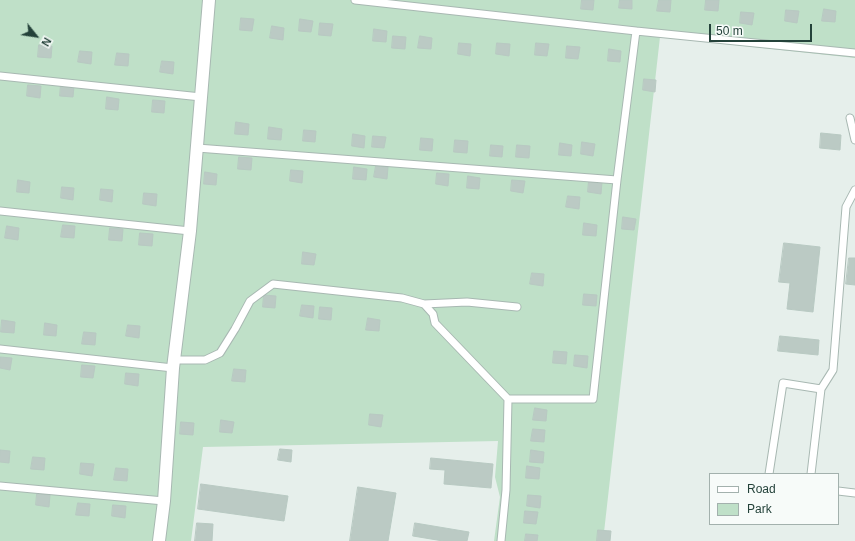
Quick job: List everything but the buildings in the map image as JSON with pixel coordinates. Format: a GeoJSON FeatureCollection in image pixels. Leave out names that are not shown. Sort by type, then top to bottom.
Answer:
{"type":"FeatureCollection","features":[{"type":"Feature","properties":{"kind":"street"},"geometry":{"type":"LineString","coordinates":[[159,541],[164,501],[174,364],[190,231],[208,0]]}},
{"type":"Feature","properties":{"kind":"lane"},"geometry":{"type":"LineString","coordinates":[[355,0],[636,31],[855,53]]}},
{"type":"Feature","properties":{"kind":"lane"},"geometry":{"type":"LineString","coordinates":[[508,399],[593,399],[636,31]]}},
{"type":"Feature","properties":{"kind":"lane"},"geometry":{"type":"LineString","coordinates":[[0,76],[201,97]]}},
{"type":"Feature","properties":{"kind":"lane"},"geometry":{"type":"LineString","coordinates":[[850,118],[855,140]]}},
{"type":"Feature","properties":{"kind":"lane"},"geometry":{"type":"LineString","coordinates":[[197,148],[618,180]]}},
{"type":"Feature","properties":{"kind":"lane"},"geometry":{"type":"LineString","coordinates":[[811,473],[821,389],[833,370],[846,207],[855,190]]}},
{"type":"Feature","properties":{"kind":"lane"},"geometry":{"type":"LineString","coordinates":[[0,211],[190,231]]}},
{"type":"Feature","properties":{"kind":"lane"},"geometry":{"type":"LineString","coordinates":[[0,349],[174,364],[205,360],[220,353],[250,301],[273,284],[402,298],[424,304],[467,302],[517,307]]}},
{"type":"Feature","properties":{"kind":"lane"},"geometry":{"type":"LineString","coordinates":[[424,304],[433,314],[435,323],[508,399],[506,490],[501,541]]}},
{"type":"Feature","properties":{"kind":"lane"},"geometry":{"type":"LineString","coordinates":[[769,473],[783,383],[821,389]]}},
{"type":"Feature","properties":{"kind":"lane"},"geometry":{"type":"LineString","coordinates":[[0,486],[164,501]]}},
{"type":"Feature","properties":{"kind":"lane"},"geometry":{"type":"LineString","coordinates":[[839,491],[855,493]]}},
{"type":"Feature","properties":{"kind":"green space"},"geometry":{"type":"Polygon","coordinates":[[[0,0],[855,0],[855,58],[660,37],[603,541],[494,541],[500,497],[495,477],[498,441],[203,447],[191,541],[0,541],[0,0]]]}}]}
